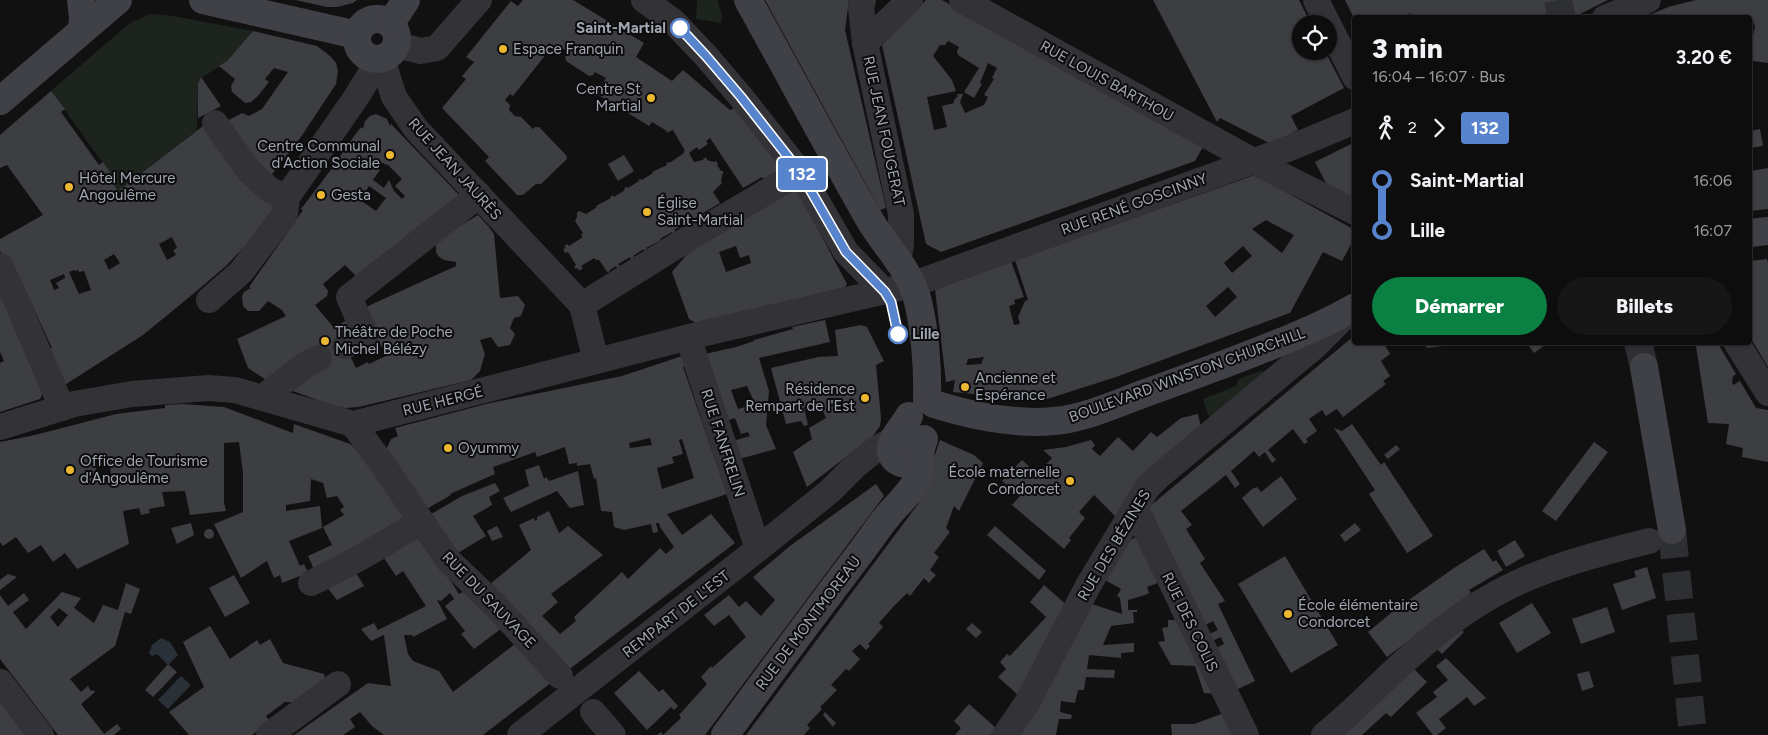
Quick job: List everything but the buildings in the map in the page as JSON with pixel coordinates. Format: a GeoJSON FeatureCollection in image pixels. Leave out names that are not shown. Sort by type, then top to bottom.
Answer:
{"type":"FeatureCollection","features":[{"type":"Feature","properties":{"kind":"main road"},"geometry":{"type":"LineString","coordinates":[[81,0],[82,30]]}},
{"type":"Feature","properties":{"kind":"main road"},"geometry":{"type":"LineString","coordinates":[[0,101],[118,0]]}},
{"type":"Feature","properties":{"kind":"main road"},"geometry":{"type":"LineString","coordinates":[[203,0],[357,35]]}},
{"type":"Feature","properties":{"kind":"main road"},"geometry":{"type":"LineString","coordinates":[[386,47],[380,18],[368,20],[359,29],[356,41],[361,52],[370,58],[386,47],[406,0]]}},
{"type":"Feature","properties":{"kind":"main road","name":"RUE DE MONTMOREAU"},"geometry":{"type":"LineString","coordinates":[[725,735],[890,513],[911,490],[918,478],[921,464],[916,431],[928,380],[921,320],[916,297],[905,273],[868,217],[748,0]]}},
{"type":"Feature","properties":{"kind":"main road"},"geometry":{"type":"LineString","coordinates":[[1752,233],[1768,231]]}},
{"type":"Feature","properties":{"kind":"main road","name":"BOULEVARD WINSTON CHURCHILL"},"geometry":{"type":"LineString","coordinates":[[916,431],[954,411],[1026,422],[1071,420],[1206,372],[1277,344],[1320,326],[1352,309]]}},
{"type":"Feature","properties":{"kind":"main road"},"geometry":{"type":"LineString","coordinates":[[1644,367],[1660,535]]}},
{"type":"Feature","properties":{"kind":"street"},"geometry":{"type":"LineString","coordinates":[[209,300],[241,272],[285,214],[287,197],[355,99],[386,47],[421,52],[436,48],[479,0]]}},
{"type":"Feature","properties":{"kind":"street"},"geometry":{"type":"LineString","coordinates":[[644,0],[673,21],[741,97],[800,172],[846,252],[885,292]]}},
{"type":"Feature","properties":{"kind":"street","name":"RUE JEAN FOUGERAT"},"geometry":{"type":"LineString","coordinates":[[863,0],[861,8],[865,43],[902,214],[901,245],[905,273]]}},
{"type":"Feature","properties":{"kind":"street"},"geometry":{"type":"LineString","coordinates":[[865,43],[910,0]]}},
{"type":"Feature","properties":{"kind":"street","name":"RUE LOUIS BARTHOU"},"geometry":{"type":"LineString","coordinates":[[962,0],[1253,161],[1352,210]]}},
{"type":"Feature","properties":{"kind":"street"},"geometry":{"type":"LineString","coordinates":[[1316,0],[1323,15]]}},
{"type":"Feature","properties":{"kind":"street"},"geometry":{"type":"LineString","coordinates":[[1612,15],[1648,0]]}},
{"type":"Feature","properties":{"kind":"street"},"geometry":{"type":"LineString","coordinates":[[1337,42],[1352,71]]}},
{"type":"Feature","properties":{"kind":"street","name":"RUE JEAN JAURÈS"},"geometry":{"type":"LineString","coordinates":[[386,47],[394,96],[411,121],[582,305]]}},
{"type":"Feature","properties":{"kind":"street","name":"RUE RENÉ GOSCINNY"},"geometry":{"type":"LineString","coordinates":[[885,292],[905,273],[1253,161],[1352,122]]}},
{"type":"Feature","properties":{"kind":"street"},"geometry":{"type":"LineString","coordinates":[[215,123],[248,171],[270,190],[287,197]]}},
{"type":"Feature","properties":{"kind":"street"},"geometry":{"type":"LineString","coordinates":[[596,361],[582,305],[800,172]]}},
{"type":"Feature","properties":{"kind":"street"},"geometry":{"type":"LineString","coordinates":[[345,346],[366,336],[349,297],[478,195]]}},
{"type":"Feature","properties":{"kind":"street"},"geometry":{"type":"LineString","coordinates":[[0,266],[62,408]]}},
{"type":"Feature","properties":{"kind":"street","name":"RUE HERGÉ"},"geometry":{"type":"LineString","coordinates":[[353,424],[688,337],[885,292]]}},
{"type":"Feature","properties":{"kind":"street","name":"RUE DES BÉZINES"},"geometry":{"type":"LineString","coordinates":[[1005,735],[1027,703],[1090,584],[1147,488],[1314,347],[1352,310]]}},
{"type":"Feature","properties":{"kind":"street","name":"RUE FANFRELIN"},"geometry":{"type":"LineString","coordinates":[[688,337],[758,549]]}},
{"type":"Feature","properties":{"kind":"street"},"geometry":{"type":"LineString","coordinates":[[1738,345],[1768,394]]}},
{"type":"Feature","properties":{"kind":"street"},"geometry":{"type":"LineString","coordinates":[[263,397],[307,364],[320,358]]}},
{"type":"Feature","properties":{"kind":"street"},"geometry":{"type":"LineString","coordinates":[[0,427],[74,404],[132,394],[208,388],[235,390],[353,424]]}},
{"type":"Feature","properties":{"kind":"street","name":"RUE DU SAUVAGE"},"geometry":{"type":"LineString","coordinates":[[353,424],[383,464],[448,560],[496,606],[560,676]]}},
{"type":"Feature","properties":{"kind":"street","name":"REMPART DE L'EST"},"geometry":{"type":"LineString","coordinates":[[520,735],[758,549],[830,491],[869,455],[916,431]]}},
{"type":"Feature","properties":{"kind":"street","name":"RUE DES COLIS"},"geometry":{"type":"LineString","coordinates":[[1135,508],[1246,735]]}},
{"type":"Feature","properties":{"kind":"street"},"geometry":{"type":"LineString","coordinates":[[311,583],[350,564],[421,521]]}},
{"type":"Feature","properties":{"kind":"street"},"geometry":{"type":"LineString","coordinates":[[1324,735],[1349,715],[1413,653],[1440,631],[1480,604],[1519,582],[1562,565],[1660,535]]}},
{"type":"Feature","properties":{"kind":"street"},"geometry":{"type":"LineString","coordinates":[[0,682],[41,735]]}},
{"type":"Feature","properties":{"kind":"street"},"geometry":{"type":"LineString","coordinates":[[269,735],[338,684]]}},
{"type":"Feature","properties":{"kind":"street"},"geometry":{"type":"LineString","coordinates":[[593,712],[613,735]]}},
{"type":"Feature","properties":{"kind":"shaded area"},"geometry":{"type":"Polygon","coordinates":[[[697,0],[717,0],[722,15],[721,23],[696,19],[697,0]]]}},
{"type":"Feature","properties":{"kind":"shaded area"},"geometry":{"type":"Polygon","coordinates":[[[151,14],[173,16],[253,31],[227,61],[200,79],[198,84],[197,130],[118,191],[113,183],[116,181],[51,91],[130,23],[151,14]]]}},
{"type":"Feature","properties":{"kind":"shaded area"},"geometry":{"type":"Polygon","coordinates":[[[1263,370],[1264,375],[1210,420],[1203,399],[1236,386],[1239,379],[1263,370]]]}},
{"type":"Feature","properties":{"kind":"shaded area"},"geometry":{"type":"Polygon","coordinates":[[[161,638],[170,642],[178,655],[168,665],[157,654],[152,656],[149,653],[152,645],[161,638]]]}},
{"type":"Feature","properties":{"kind":"shaded area"},"geometry":{"type":"Polygon","coordinates":[[[181,676],[191,685],[168,709],[158,700],[181,676]]]}},
{"type":"Feature","properties":{"kind":"tunnel"},"geometry":{"type":"LineString","coordinates":[[1558,0],[1561,15]]}},
{"type":"Feature","properties":{"kind":"tunnel"},"geometry":{"type":"LineString","coordinates":[[1639,345],[1644,367]]}},
{"type":"Feature","properties":{"kind":"tunnel"},"geometry":{"type":"LineString","coordinates":[[1672,530],[1693,735]]}},
{"type":"Feature","properties":{"kind":"bus line","name":"132"},"geometry":{"type":"LineString","coordinates":[[680,28],[741,97],[800,172],[846,252],[885,292],[891,302],[898,334]]}},
{"type":"Feature","properties":{"kind":"place","name":"Saint-Martial"},"geometry":{"type":"Point","coordinates":[680,28]}},
{"type":"Feature","properties":{"kind":"place","name":"Espace Franquin"},"geometry":{"type":"Point","coordinates":[503,49]}},
{"type":"Feature","properties":{"kind":"place","name":"Centre St Martial"},"geometry":{"type":"Point","coordinates":[651,98]}},
{"type":"Feature","properties":{"kind":"place","name":"Centre Communal d'Action Sociale"},"geometry":{"type":"Point","coordinates":[390,155]}},
{"type":"Feature","properties":{"kind":"place","name":"Hôtel Mercure Angoulême"},"geometry":{"type":"Point","coordinates":[69,187]}},
{"type":"Feature","properties":{"kind":"place","name":"Gesta"},"geometry":{"type":"Point","coordinates":[321,195]}},
{"type":"Feature","properties":{"kind":"place","name":"Église Saint-Martial"},"geometry":{"type":"Point","coordinates":[647,212]}},
{"type":"Feature","properties":{"kind":"place","name":"Lille"},"geometry":{"type":"Point","coordinates":[898,334]}},
{"type":"Feature","properties":{"kind":"place","name":"Théâtre de Poche Michel Bélézy"},"geometry":{"type":"Point","coordinates":[325,341]}},
{"type":"Feature","properties":{"kind":"place","name":"Ancienne et Espérance"},"geometry":{"type":"Point","coordinates":[965,387]}},
{"type":"Feature","properties":{"kind":"place","name":"Résidence Rempart de l'Est"},"geometry":{"type":"Point","coordinates":[865,398]}},
{"type":"Feature","properties":{"kind":"place","name":"Oyummy"},"geometry":{"type":"Point","coordinates":[448,448]}},
{"type":"Feature","properties":{"kind":"place","name":"Office de Tourisme d'Angoulême"},"geometry":{"type":"Point","coordinates":[70,470]}},
{"type":"Feature","properties":{"kind":"place","name":"École maternelle Condorcet"},"geometry":{"type":"Point","coordinates":[1070,481]}},
{"type":"Feature","properties":{"kind":"place","name":"École élémentaire Condorcet"},"geometry":{"type":"Point","coordinates":[1288,614]}}]}
